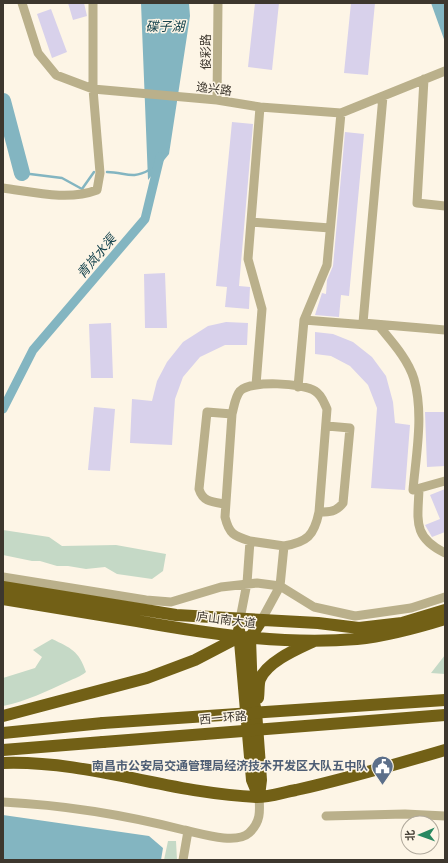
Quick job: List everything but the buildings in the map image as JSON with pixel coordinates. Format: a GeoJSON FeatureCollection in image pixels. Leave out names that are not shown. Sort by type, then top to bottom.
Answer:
{"type":"FeatureCollection","features":[{"type":"Feature","properties":{"kind":"highway","name":"庐山南大道"},"geometry":{"type":"LineString","coordinates":[[3,587],[176,615],[260,621],[318,623],[359,628],[402,623],[445,610]]}},
{"type":"Feature","properties":{"kind":"highway","name":"庐山南大道"},"geometry":{"type":"LineString","coordinates":[[3,599],[244,637],[316,640],[356,639],[388,635],[445,619]]}},
{"type":"Feature","properties":{"kind":"highway"},"geometry":{"type":"LineString","coordinates":[[240,619],[252,696],[256,711],[261,780],[259,797]]}},
{"type":"Feature","properties":{"kind":"highway"},"geometry":{"type":"LineString","coordinates":[[3,716],[147,678],[195,660],[244,637],[260,621]]}},
{"type":"Feature","properties":{"kind":"highway"},"geometry":{"type":"LineString","coordinates":[[244,637],[252,780],[259,797]]}},
{"type":"Feature","properties":{"kind":"highway"},"geometry":{"type":"LineString","coordinates":[[256,711],[260,679],[268,669],[284,656],[316,640]]}},
{"type":"Feature","properties":{"kind":"highway","name":"西一环路"},"geometry":{"type":"LineString","coordinates":[[3,733],[103,723],[445,700]]}},
{"type":"Feature","properties":{"kind":"highway","name":"西一环路"},"geometry":{"type":"LineString","coordinates":[[3,750],[445,715]]}},
{"type":"Feature","properties":{"kind":"highway"},"geometry":{"type":"LineString","coordinates":[[3,763],[29,762],[113,774],[198,790],[259,797],[323,784],[445,750]]}},
{"type":"Feature","properties":{"kind":"street","name":"逸兴路"},"geometry":{"type":"LineString","coordinates":[[22,3],[38,53],[56,75],[93,89],[217,100],[260,107],[340,113],[445,71]]}},
{"type":"Feature","properties":{"kind":"street"},"geometry":{"type":"LineString","coordinates":[[3,188],[64,195],[83,195],[97,190],[100,172],[93,89],[93,3]]}},
{"type":"Feature","properties":{"kind":"street","name":"俊彩路"},"geometry":{"type":"LineString","coordinates":[[217,100],[218,3]]}},
{"type":"Feature","properties":{"kind":"street"},"geometry":{"type":"LineString","coordinates":[[424,79],[417,203],[445,206]]}},
{"type":"Feature","properties":{"kind":"street"},"geometry":{"type":"LineString","coordinates":[[363,323],[383,96]]}},
{"type":"Feature","properties":{"kind":"street"},"geometry":{"type":"LineString","coordinates":[[256,385],[262,309],[248,259],[260,107]]}},
{"type":"Feature","properties":{"kind":"street"},"geometry":{"type":"LineString","coordinates":[[298,386],[304,320],[327,265],[340,113]]}},
{"type":"Feature","properties":{"kind":"street"},"geometry":{"type":"LineString","coordinates":[[252,222],[330,228]]}},
{"type":"Feature","properties":{"kind":"street"},"geometry":{"type":"LineString","coordinates":[[304,320],[445,330]]}},
{"type":"Feature","properties":{"kind":"street"},"geometry":{"type":"LineString","coordinates":[[363,323],[379,326],[401,353],[414,379],[419,406],[413,490],[445,481]]}},
{"type":"Feature","properties":{"kind":"street"},"geometry":{"type":"LineString","coordinates":[[268,384],[298,386],[315,391],[323,399],[327,409],[327,426],[319,512],[316,526],[310,536],[299,543],[284,546],[250,541],[236,536],[228,529],[224,504],[232,414],[235,401],[240,390],[251,385],[268,384]]}},
{"type":"Feature","properties":{"kind":"street"},"geometry":{"type":"LineString","coordinates":[[224,504],[207,501],[201,496],[200,489],[207,412],[232,414]]}},
{"type":"Feature","properties":{"kind":"street"},"geometry":{"type":"LineString","coordinates":[[319,512],[333,512],[339,509],[343,503],[350,428],[327,426]]}},
{"type":"Feature","properties":{"kind":"street"},"geometry":{"type":"LineString","coordinates":[[420,489],[418,526],[420,534],[445,553]]}},
{"type":"Feature","properties":{"kind":"street"},"geometry":{"type":"LineString","coordinates":[[240,619],[247,582],[250,541]]}},
{"type":"Feature","properties":{"kind":"street"},"geometry":{"type":"LineString","coordinates":[[260,621],[280,586],[284,546]]}},
{"type":"Feature","properties":{"kind":"street"},"geometry":{"type":"LineString","coordinates":[[3,577],[146,600],[171,602],[221,587],[247,582],[280,586],[314,607],[355,616],[411,608],[445,597]]}},
{"type":"Feature","properties":{"kind":"street"},"geometry":{"type":"LineString","coordinates":[[3,802],[32,803],[142,819],[232,839],[249,834],[261,815],[259,797]]}},
{"type":"Feature","properties":{"kind":"street"},"geometry":{"type":"LineString","coordinates":[[326,816],[405,814],[445,816]]}},
{"type":"Feature","properties":{"kind":"street"},"geometry":{"type":"LineString","coordinates":[[183,860],[188,830]]}},
{"type":"Feature","properties":{"kind":"green space"},"geometry":{"type":"Polygon","coordinates":[[[3,530],[49,537],[62,546],[116,545],[166,554],[163,571],[152,579],[117,574],[105,567],[86,569],[57,566],[40,561],[32,561],[3,555],[3,530]]]}},
{"type":"Feature","properties":{"kind":"green space"},"geometry":{"type":"Polygon","coordinates":[[[52,639],[74,651],[80,659],[86,672],[37,695],[3,706],[3,678],[35,668],[42,657],[33,650],[52,639]]]}},
{"type":"Feature","properties":{"kind":"green space"},"geometry":{"type":"Polygon","coordinates":[[[445,655],[445,674],[431,673],[445,655]]]}},
{"type":"Feature","properties":{"kind":"green space"},"geometry":{"type":"Polygon","coordinates":[[[168,841],[176,841],[177,860],[164,860],[168,841]]]}},
{"type":"Feature","properties":{"kind":"water","name":"碟子湖"},"geometry":{"type":"Polygon","coordinates":[[[141,3],[189,3],[190,16],[169,154],[148,180],[141,3]]]}},
{"type":"Feature","properties":{"kind":"water"},"geometry":{"type":"Polygon","coordinates":[[[431,3],[445,3],[445,42],[431,3]]]}},
{"type":"Feature","properties":{"kind":"water"},"geometry":{"type":"Polygon","coordinates":[[[3,815],[149,836],[163,848],[161,860],[3,860],[3,815]]]}},
{"type":"Feature","properties":{"kind":"waterway"},"geometry":{"type":"LineString","coordinates":[[3,101],[22,173]]}},
{"type":"Feature","properties":{"kind":"waterway","name":"青岚水渠"},"geometry":{"type":"LineString","coordinates":[[3,409],[33,350],[145,219],[160,157]]}},
{"type":"Feature","properties":{"kind":"waterway"},"geometry":{"type":"LineString","coordinates":[[107,172],[138,175],[149,170]]}},
{"type":"Feature","properties":{"kind":"waterway"},"geometry":{"type":"LineString","coordinates":[[22,173],[62,178],[82,189],[94,172]]}},
{"type":"Feature","properties":{"kind":"place","name":"南昌市公安局交通管理局经济技术开发区大队五中队"},"geometry":{"type":"Point","coordinates":[383,786]}}]}
